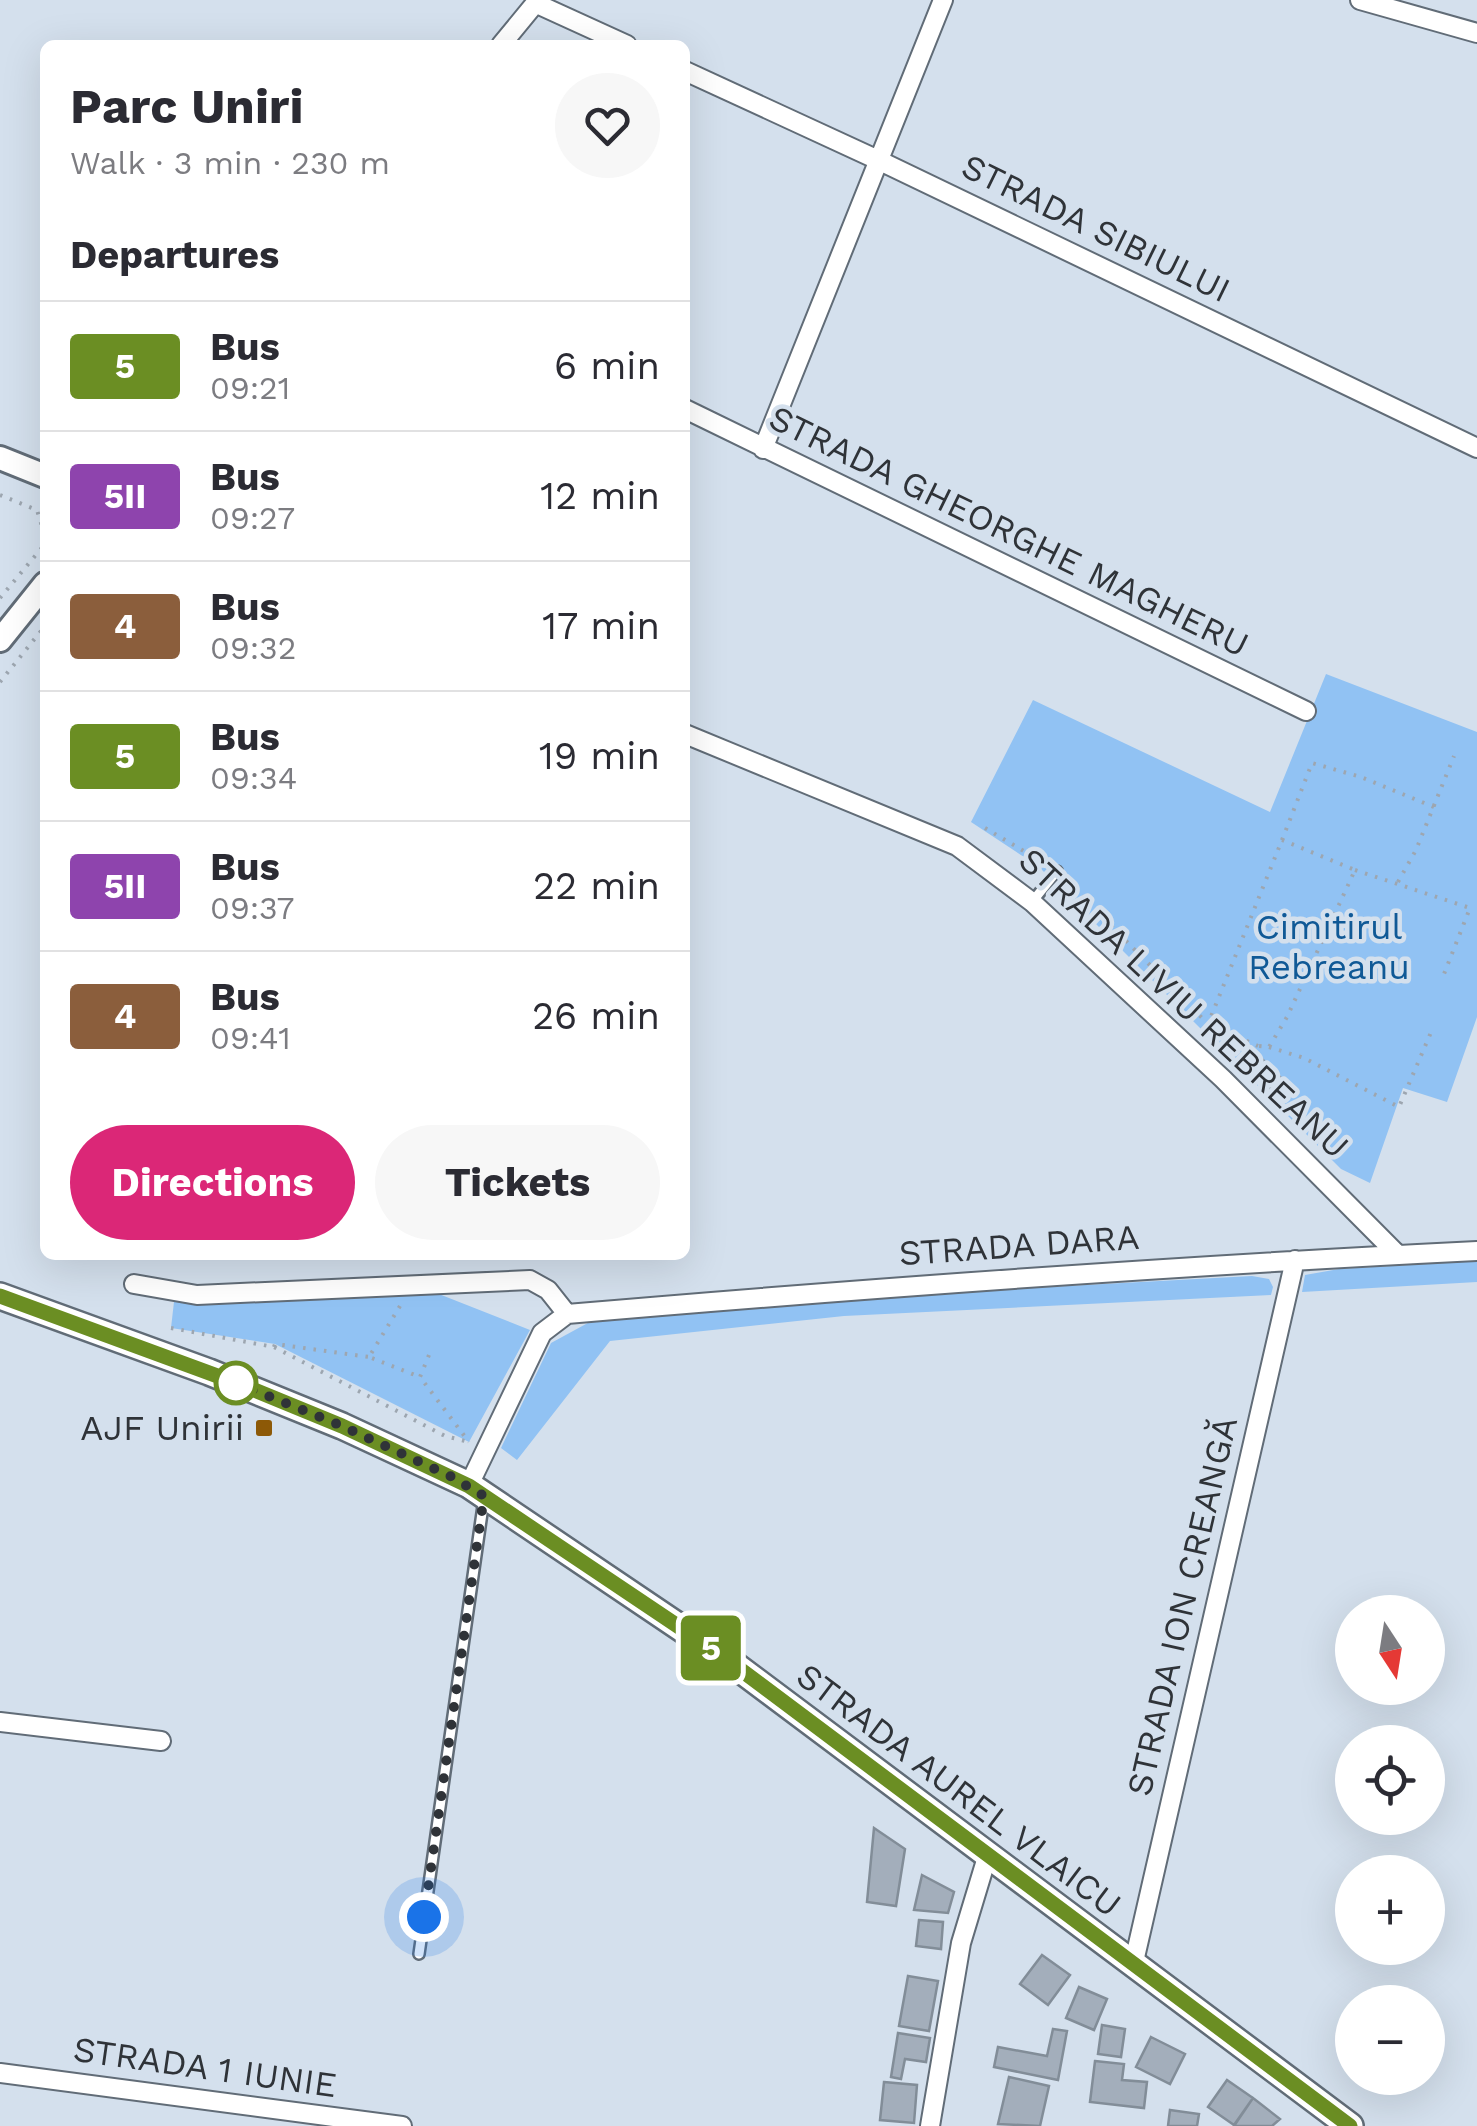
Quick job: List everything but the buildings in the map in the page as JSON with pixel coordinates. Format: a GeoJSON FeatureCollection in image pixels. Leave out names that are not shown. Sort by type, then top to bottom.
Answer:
{"type":"FeatureCollection","features":[{"type":"Feature","properties":{"kind":"main road"},"geometry":{"type":"LineString","coordinates":[[0,458],[40,474]]}},
{"type":"Feature","properties":{"kind":"main road"},"geometry":{"type":"LineString","coordinates":[[0,640],[40,590]]}},
{"type":"Feature","properties":{"kind":"main road","name":"STRADA AUREL VLAICU"},"geometry":{"type":"LineString","coordinates":[[0,1296],[242,1385],[342,1426],[477,1491],[721,1655],[1350,2126]]}},
{"type":"Feature","properties":{"kind":"street"},"geometry":{"type":"LineString","coordinates":[[763,449],[943,0]]}},
{"type":"Feature","properties":{"kind":"street"},"geometry":{"type":"LineString","coordinates":[[1360,0],[1477,34]]}},
{"type":"Feature","properties":{"kind":"street"},"geometry":{"type":"LineString","coordinates":[[505,40],[536,2],[616,40]]}},
{"type":"Feature","properties":{"kind":"street","name":"STRADA SIBIULUI"},"geometry":{"type":"LineString","coordinates":[[690,74],[878,160],[1477,448]]}},
{"type":"Feature","properties":{"kind":"street","name":"STRADA GHEORGHE MAGHERU"},"geometry":{"type":"LineString","coordinates":[[690,412],[1306,711]]}},
{"type":"Feature","properties":{"kind":"street","name":"STRADA LIVIU REBREANU"},"geometry":{"type":"LineString","coordinates":[[690,736],[957,846],[1032,902],[1223,1079],[1398,1255]]}},
{"type":"Feature","properties":{"kind":"street","name":"STRADA DARA"},"geometry":{"type":"LineString","coordinates":[[567,1314],[935,1282],[1477,1251]]}},
{"type":"Feature","properties":{"kind":"street","name":"STRADA ION CREANGĂ"},"geometry":{"type":"LineString","coordinates":[[1133,1966],[1295,1260]]}},
{"type":"Feature","properties":{"kind":"street"},"geometry":{"type":"LineString","coordinates":[[134,1284],[197,1295],[530,1280],[548,1290],[567,1314],[542,1333],[477,1491]]}},
{"type":"Feature","properties":{"kind":"street"},"geometry":{"type":"LineString","coordinates":[[0,1722],[160,1741]]}},
{"type":"Feature","properties":{"kind":"street"},"geometry":{"type":"LineString","coordinates":[[930,2126],[962,1944],[987,1857]]}},
{"type":"Feature","properties":{"kind":"street","name":"STRADA 1 IUNIE"},"geometry":{"type":"LineString","coordinates":[[0,2073],[402,2126]]}},
{"type":"Feature","properties":{"kind":"lane"},"geometry":{"type":"LineString","coordinates":[[1032,902],[1057,871]]}},
{"type":"Feature","properties":{"kind":"lane"},"geometry":{"type":"LineString","coordinates":[[419,1954],[477,1491]]}},
{"type":"Feature","properties":{"kind":"path"},"geometry":{"type":"LineString","coordinates":[[0,495],[40,511]]}},
{"type":"Feature","properties":{"kind":"path"},"geometry":{"type":"LineString","coordinates":[[37,510],[40,520]]}},
{"type":"Feature","properties":{"kind":"path"},"geometry":{"type":"LineString","coordinates":[[0,598],[40,550]]}},
{"type":"Feature","properties":{"kind":"path"},"geometry":{"type":"LineString","coordinates":[[0,682],[40,632]]}},
{"type":"Feature","properties":{"kind":"path"},"geometry":{"type":"LineString","coordinates":[[1398,882],[1454,756]]}},
{"type":"Feature","properties":{"kind":"path"},"geometry":{"type":"LineString","coordinates":[[1208,1024],[1312,763],[1361,777],[1434,807]]}},
{"type":"Feature","properties":{"kind":"path"},"geometry":{"type":"LineString","coordinates":[[985,828],[1057,871],[1208,1024],[1258,1046],[1304,1058],[1400,1107],[1432,1030]]}},
{"type":"Feature","properties":{"kind":"path"},"geometry":{"type":"LineString","coordinates":[[1282,840],[1354,870],[1470,908],[1442,979]]}},
{"type":"Feature","properties":{"kind":"path"},"geometry":{"type":"LineString","coordinates":[[1269,1047],[1288,1017],[1354,870]]}},
{"type":"Feature","properties":{"kind":"path"},"geometry":{"type":"LineString","coordinates":[[1223,1079],[1258,1046]]}},
{"type":"Feature","properties":{"kind":"path"},"geometry":{"type":"LineString","coordinates":[[369,1358],[400,1306]]}},
{"type":"Feature","properties":{"kind":"path"},"geometry":{"type":"LineString","coordinates":[[171,1328],[274,1347],[445,1436],[469,1442],[420,1377],[369,1358],[275,1344],[274,1347]]}},
{"type":"Feature","properties":{"kind":"path"},"geometry":{"type":"LineString","coordinates":[[420,1377],[430,1355]]}},
{"type":"Feature","properties":{"kind":"green space","name":"Cimitirul Rebreanu"},"geometry":{"type":"Polygon","coordinates":[[[1326,674],[1477,732],[1477,1017],[1447,1102],[1403,1088],[1370,1183],[1341,1169],[1039,867],[971,822],[1033,700],[1270,812],[1326,674]]]}},
{"type":"Feature","properties":{"kind":"green space"},"geometry":{"type":"Polygon","coordinates":[[[1477,1261],[1477,1282],[1302,1292],[1305,1275],[1339,1269],[1477,1261]]]}},
{"type":"Feature","properties":{"kind":"green space"},"geometry":{"type":"Polygon","coordinates":[[[1252,1276],[1269,1279],[1271,1295],[844,1316],[610,1341],[517,1460],[501,1448],[551,1343],[597,1318],[866,1297],[1252,1276]]]}},
{"type":"Feature","properties":{"kind":"green space"},"geometry":{"type":"Polygon","coordinates":[[[416,1285],[530,1330],[469,1442],[275,1344],[171,1328],[175,1293],[416,1285]]]}},
{"type":"Feature","properties":{"kind":"bus line","name":"5"},"geometry":{"type":"LineString","coordinates":[[0,1296],[242,1385],[342,1426],[469,1486],[721,1655],[1350,2126]]}},
{"type":"Feature","properties":{"kind":"place","name":"AJF Unirii"},"geometry":{"type":"Point","coordinates":[264,1428]}},
{"type":"Feature","properties":{"kind":"route"},"geometry":{"type":"LineString","coordinates":[[236,1383],[342,1426],[484,1496],[424,1917]]}}]}
